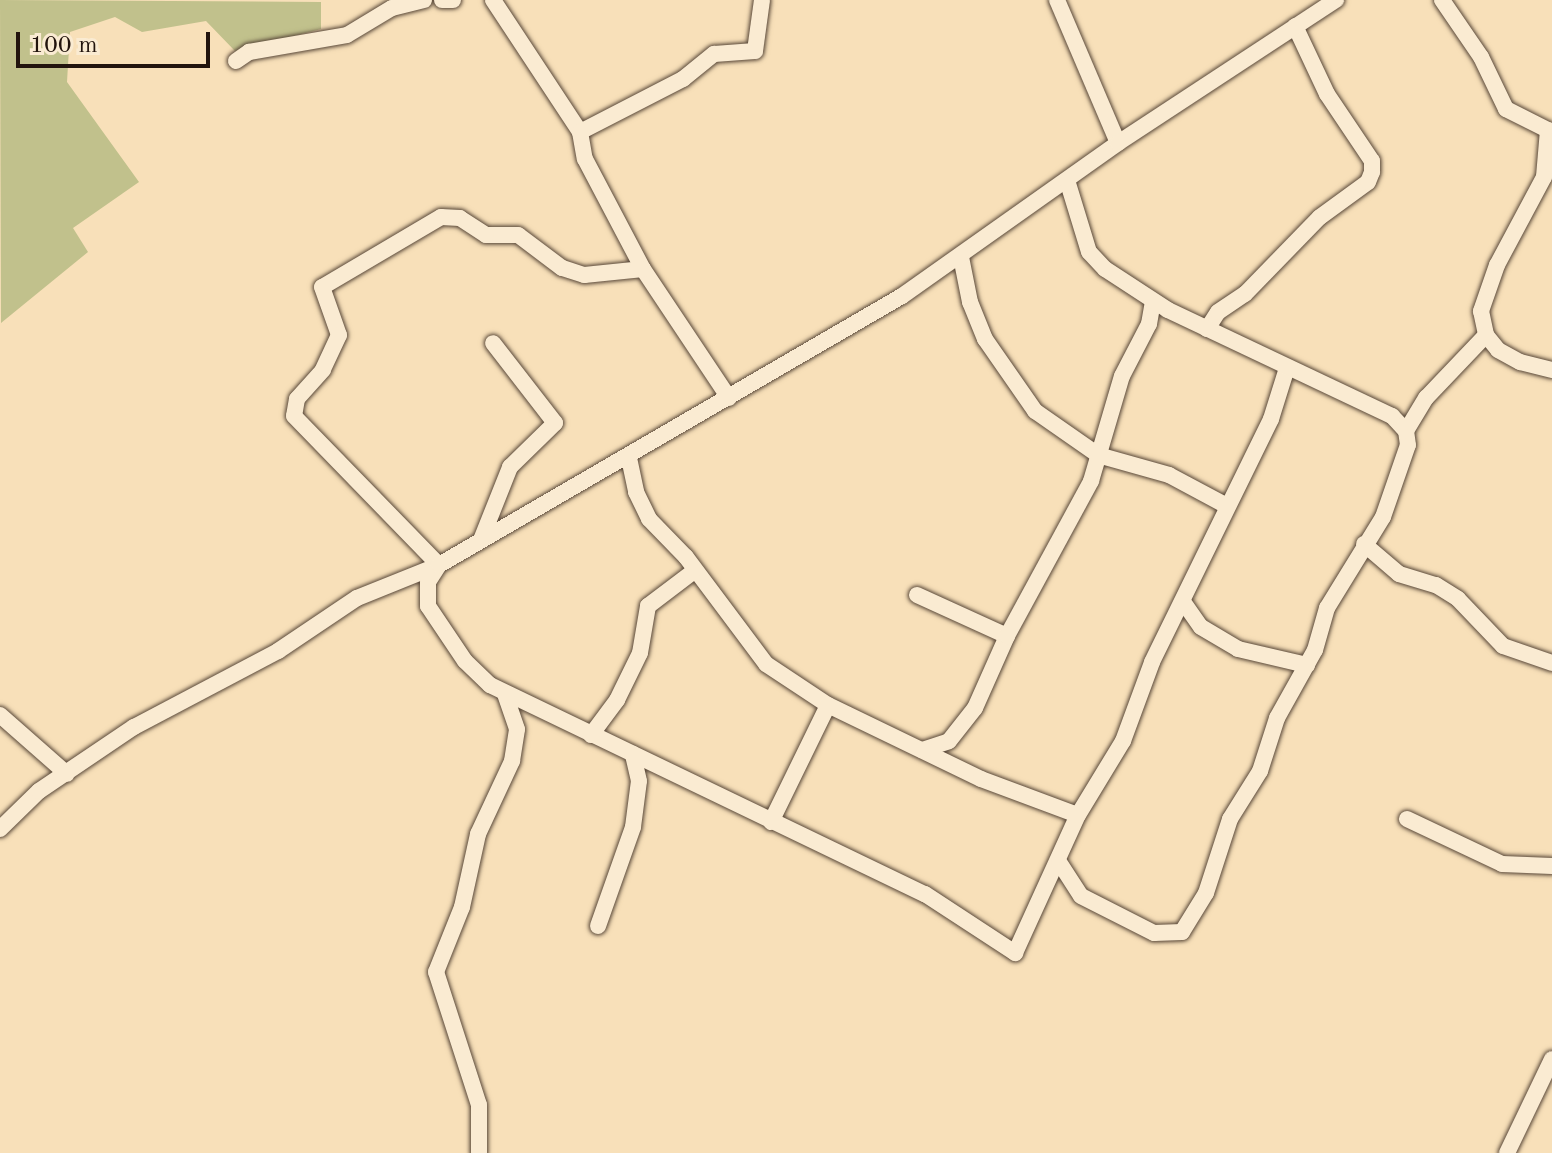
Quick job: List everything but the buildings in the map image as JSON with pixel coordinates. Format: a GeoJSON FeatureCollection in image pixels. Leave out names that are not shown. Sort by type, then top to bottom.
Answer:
{"type":"FeatureCollection","features":[{"type":"Feature","properties":{"kind":"street"},"geometry":{"type":"LineString","coordinates":[[236,61],[249,52],[347,35],[392,8],[424,0]]}},
{"type":"Feature","properties":{"kind":"street"},"geometry":{"type":"LineString","coordinates":[[442,0],[453,0]]}},
{"type":"Feature","properties":{"kind":"street"},"geometry":{"type":"LineString","coordinates":[[493,0],[580,132],[585,159],[643,269],[729,398]]}},
{"type":"Feature","properties":{"kind":"street"},"geometry":{"type":"LineString","coordinates":[[580,132],[683,79],[714,54],[755,51],[762,0]]}},
{"type":"Feature","properties":{"kind":"street"},"geometry":{"type":"LineString","coordinates":[[1057,0],[1118,143]]}},
{"type":"Feature","properties":{"kind":"street"},"geometry":{"type":"LineString","coordinates":[[0,829],[39,791],[134,727],[278,651],[357,598],[439,565],[629,458],[961,257],[1118,143],[1336,0]]}},
{"type":"Feature","properties":{"kind":"street"},"geometry":{"type":"LineString","coordinates":[[1442,0],[1481,57],[1506,109],[1550,128],[1544,177],[1481,302],[1486,335],[1506,356],[1552,370]]}},
{"type":"Feature","properties":{"kind":"street"},"geometry":{"type":"LineString","coordinates":[[1207,329],[1218,312],[1245,294],[1372,172],[1372,161],[1327,94],[1295,26]]}},
{"type":"Feature","properties":{"kind":"street"},"geometry":{"type":"LineString","coordinates":[[1067,180],[1094,260],[1153,301],[1287,368],[1381,410],[1406,431]]}},
{"type":"Feature","properties":{"kind":"street"},"geometry":{"type":"LineString","coordinates":[[439,565],[294,416],[297,399],[323,370],[339,335],[322,287],[450,215],[486,235],[518,235],[572,272],[596,275],[643,269]]}},
{"type":"Feature","properties":{"kind":"street"},"geometry":{"type":"LineString","coordinates":[[961,257],[975,316],[1010,379],[1035,411],[1098,455],[1169,475],[1227,506]]}},
{"type":"Feature","properties":{"kind":"street"},"geometry":{"type":"LineString","coordinates":[[922,750],[940,747],[961,729],[1007,636],[1091,481],[1122,376],[1149,324],[1153,301]]}},
{"type":"Feature","properties":{"kind":"street"},"geometry":{"type":"LineString","coordinates":[[1059,862],[1070,885],[1094,903],[1154,933],[1182,932],[1206,893],[1230,819],[1260,771],[1270,733],[1307,665],[1327,608],[1387,506],[1408,445],[1406,431],[1426,398],[1486,335]]}},
{"type":"Feature","properties":{"kind":"street"},"geometry":{"type":"LineString","coordinates":[[481,540],[510,467],[555,423],[493,343]]}},
{"type":"Feature","properties":{"kind":"street"},"geometry":{"type":"LineString","coordinates":[[439,565],[426,593],[433,617],[473,669],[505,694],[925,894],[1015,953],[1078,815],[1111,767],[1152,662],[1184,603],[1282,393],[1287,368]]}},
{"type":"Feature","properties":{"kind":"street"},"geometry":{"type":"LineString","coordinates":[[629,458],[641,508],[686,557],[693,572],[766,664],[828,705],[922,750],[1078,815]]}},
{"type":"Feature","properties":{"kind":"street"},"geometry":{"type":"LineString","coordinates":[[1364,544],[1399,574],[1452,594],[1503,646],[1552,663]]}},
{"type":"Feature","properties":{"kind":"street"},"geometry":{"type":"LineString","coordinates":[[591,735],[617,700],[640,653],[648,606],[693,572]]}},
{"type":"Feature","properties":{"kind":"street"},"geometry":{"type":"LineString","coordinates":[[917,595],[1007,636]]}},
{"type":"Feature","properties":{"kind":"street"},"geometry":{"type":"LineString","coordinates":[[1184,603],[1201,627],[1238,649],[1307,665]]}},
{"type":"Feature","properties":{"kind":"street"},"geometry":{"type":"LineString","coordinates":[[479,1153],[479,1105],[436,972],[462,907],[478,834],[512,761],[517,729],[505,694]]}},
{"type":"Feature","properties":{"kind":"street"},"geometry":{"type":"LineString","coordinates":[[771,822],[828,705]]}},
{"type":"Feature","properties":{"kind":"street"},"geometry":{"type":"LineString","coordinates":[[0,715],[67,774]]}},
{"type":"Feature","properties":{"kind":"street"},"geometry":{"type":"LineString","coordinates":[[598,926],[633,827],[639,781],[633,754]]}},
{"type":"Feature","properties":{"kind":"street"},"geometry":{"type":"LineString","coordinates":[[1407,819],[1502,864],[1552,866]]}},
{"type":"Feature","properties":{"kind":"street"},"geometry":{"type":"LineString","coordinates":[[1507,1153],[1552,1059]]}},
{"type":"Feature","properties":{"kind":"green space"},"geometry":{"type":"Polygon","coordinates":[[[0,0],[321,2],[321,29],[235,51],[206,21],[142,32],[115,17],[70,32],[67,82],[139,182],[73,228],[88,252],[1,323],[0,0]]]}}]}
